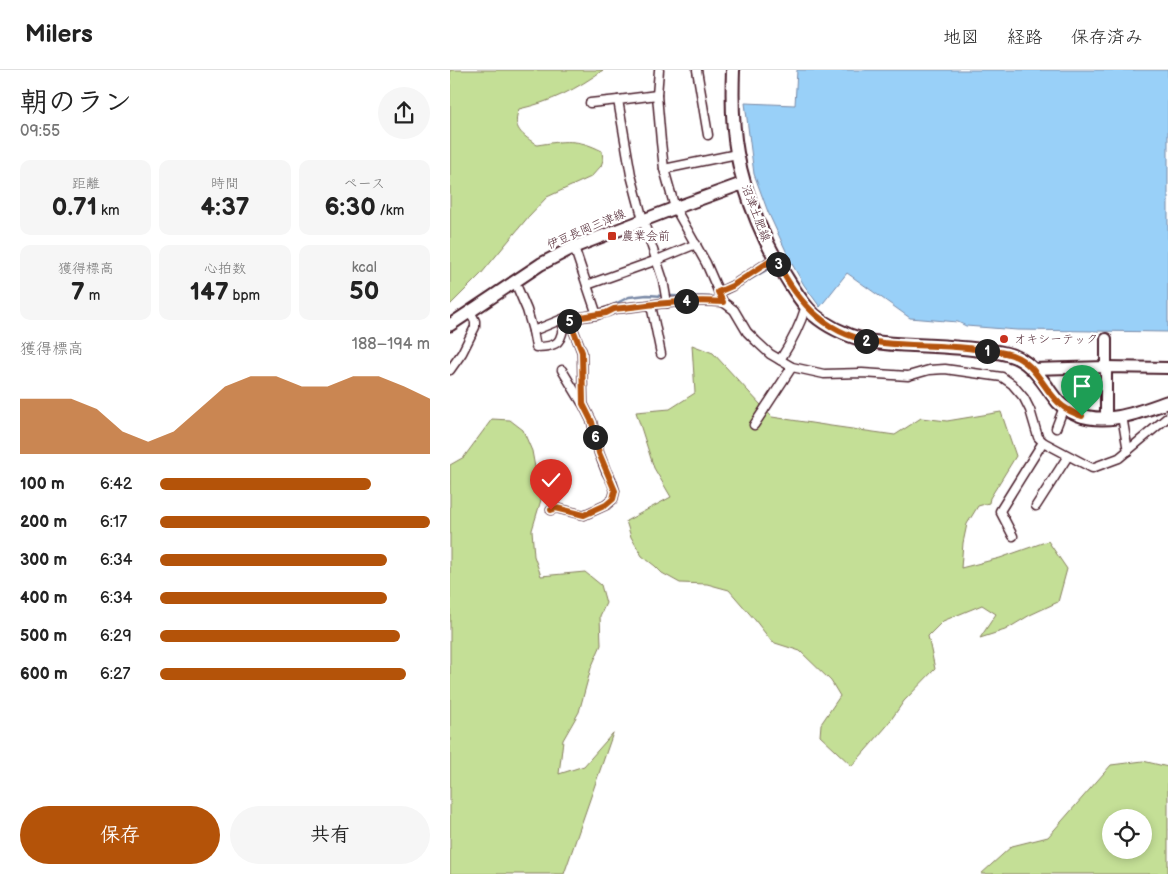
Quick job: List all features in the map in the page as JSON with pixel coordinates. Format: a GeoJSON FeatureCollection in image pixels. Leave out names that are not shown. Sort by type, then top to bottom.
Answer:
{"type":"FeatureCollection","features":[{"type":"Feature","properties":{"kind":"main road","name":"沼津土肥線"},"geometry":{"type":"LineString","coordinates":[[733,70],[732,91],[737,154],[744,183],[756,217],[780,270],[806,306],[826,323],[839,331],[860,339],[882,343],[959,347],[1011,355],[1032,369],[1064,408],[1082,416],[1106,419],[1168,402]]}},
{"type":"Feature","properties":{"kind":"main road","name":"伊豆長岡三津線"},"geometry":{"type":"LineString","coordinates":[[450,325],[541,264],[574,247],[744,183]]}},
{"type":"Feature","properties":{"kind":"street"},"geometry":{"type":"LineString","coordinates":[[658,70],[656,95],[664,168],[675,208],[706,263],[723,302],[734,310],[747,332],[770,354],[792,367],[824,374],[862,373],[908,376],[945,368],[1002,377],[1012,384],[1024,398],[1030,410],[1038,437],[1043,442],[1092,468],[1119,458],[1168,417]]}},
{"type":"Feature","properties":{"kind":"street"},"geometry":{"type":"LineString","coordinates":[[697,70],[708,135]]}},
{"type":"Feature","properties":{"kind":"street"},"geometry":{"type":"LineString","coordinates":[[590,103],[656,95]]}},
{"type":"Feature","properties":{"kind":"street"},"geometry":{"type":"LineString","coordinates":[[618,100],[631,175],[643,220],[663,280],[667,302]]}},
{"type":"Feature","properties":{"kind":"street"},"geometry":{"type":"LineString","coordinates":[[664,168],[737,154]]}},
{"type":"Feature","properties":{"kind":"street"},"geometry":{"type":"LineString","coordinates":[[588,285],[696,244]]}},
{"type":"Feature","properties":{"kind":"street"},"geometry":{"type":"LineString","coordinates":[[574,247],[588,285],[596,315]]}},
{"type":"Feature","properties":{"kind":"street"},"geometry":{"type":"LineString","coordinates":[[718,292],[732,286],[775,258]]}},
{"type":"Feature","properties":{"kind":"street"},"geometry":{"type":"LineString","coordinates":[[514,282],[527,310],[536,348],[553,346],[560,340],[567,319]]}},
{"type":"Feature","properties":{"kind":"street"},"geometry":{"type":"LineString","coordinates":[[532,331],[567,319],[606,313],[614,309],[698,300],[723,302]]}},
{"type":"Feature","properties":{"kind":"street"},"geometry":{"type":"LineString","coordinates":[[651,304],[661,354]]}},
{"type":"Feature","properties":{"kind":"street"},"geometry":{"type":"LineString","coordinates":[[780,360],[795,335],[806,306]]}},
{"type":"Feature","properties":{"kind":"street"},"geometry":{"type":"LineString","coordinates":[[450,370],[462,353],[475,327],[470,311]]}},
{"type":"Feature","properties":{"kind":"street"},"geometry":{"type":"LineString","coordinates":[[567,319],[582,352],[583,404]]}},
{"type":"Feature","properties":{"kind":"street"},"geometry":{"type":"LineString","coordinates":[[1106,339],[1106,419]]}},
{"type":"Feature","properties":{"kind":"street"},"geometry":{"type":"LineString","coordinates":[[754,425],[792,367]]}},
{"type":"Feature","properties":{"kind":"street"},"geometry":{"type":"LineString","coordinates":[[1032,369],[1168,368]]}},
{"type":"Feature","properties":{"kind":"street"},"geometry":{"type":"LineString","coordinates":[[551,510],[556,508],[584,515],[606,505],[613,499],[615,491],[599,453],[592,422],[562,370]]}},
{"type":"Feature","properties":{"kind":"street"},"geometry":{"type":"LineString","coordinates":[[1056,428],[1064,408]]}},
{"type":"Feature","properties":{"kind":"street"},"geometry":{"type":"LineString","coordinates":[[1122,416],[1128,451]]}},
{"type":"Feature","properties":{"kind":"street"},"geometry":{"type":"LineString","coordinates":[[1013,536],[1000,511],[1043,442]]}},
{"type":"Feature","properties":{"kind":"street"},"geometry":{"type":"LineString","coordinates":[[1036,506],[1068,456]]}},
{"type":"Feature","properties":{"kind":"green space"},"geometry":{"type":"Polygon","coordinates":[[[450,70],[603,70],[563,94],[542,103],[519,109],[516,122],[520,131],[537,145],[578,142],[602,151],[603,160],[601,166],[591,177],[547,197],[481,274],[450,305],[450,70]]]}},
{"type":"Feature","properties":{"kind":"green space"},"geometry":{"type":"Polygon","coordinates":[[[692,345],[713,353],[772,417],[895,435],[921,418],[947,421],[1001,412],[1016,456],[990,498],[989,503],[978,506],[967,524],[961,568],[1000,558],[1048,541],[1067,569],[1058,602],[1030,615],[1005,630],[980,638],[996,614],[982,605],[943,621],[928,636],[935,669],[904,701],[886,727],[852,766],[820,736],[821,724],[840,696],[831,681],[800,651],[772,642],[729,590],[707,584],[680,583],[662,573],[642,556],[631,537],[626,521],[671,497],[654,468],[636,412],[670,409],[695,393],[692,345]]]}},
{"type":"Feature","properties":{"kind":"green space"},"geometry":{"type":"Polygon","coordinates":[[[492,419],[510,420],[523,430],[532,451],[541,500],[532,530],[534,556],[541,576],[585,572],[601,585],[606,603],[600,616],[601,645],[591,668],[579,712],[563,740],[559,774],[584,766],[613,733],[564,874],[450,874],[450,465],[464,457],[492,419]]]}},
{"type":"Feature","properties":{"kind":"green space"},"geometry":{"type":"Polygon","coordinates":[[[1143,761],[1168,767],[1168,874],[981,874],[1012,846],[1048,837],[1111,765],[1143,761]]]}},
{"type":"Feature","properties":{"kind":"water"},"geometry":{"type":"Polygon","coordinates":[[[797,70],[1168,70],[1168,332],[1017,330],[966,326],[958,322],[910,318],[847,273],[820,307],[792,264],[768,212],[754,174],[745,103],[795,105],[797,70]]]}},
{"type":"Feature","properties":{"kind":"waterway"},"geometry":{"type":"LineString","coordinates":[[782,262],[790,258]]}},
{"type":"Feature","properties":{"kind":"waterway"},"geometry":{"type":"LineString","coordinates":[[669,296],[717,297],[775,265]]}},
{"type":"Feature","properties":{"kind":"waterway"},"geometry":{"type":"LineString","coordinates":[[609,307],[629,297],[663,296]]}},
{"type":"Feature","properties":{"kind":"place","name":"農業会前"},"geometry":{"type":"Point","coordinates":[612,236]}},
{"type":"Feature","properties":{"kind":"place","name":"オキシーテック"},"geometry":{"type":"Point","coordinates":[1004,339]}},
{"type":"Feature","properties":{"kind":"route"},"geometry":{"type":"LineString","coordinates":[[551,510],[556,508],[566,509],[584,515],[606,505],[613,499],[615,491],[599,453],[592,422],[583,404],[582,352],[569,319],[606,313],[614,309],[667,302],[698,300],[723,302],[718,292],[732,286],[775,258],[780,270],[801,301],[814,314],[839,331],[854,337],[882,343],[959,347],[1011,355],[1027,363],[1064,408],[1082,416]]}}]}
